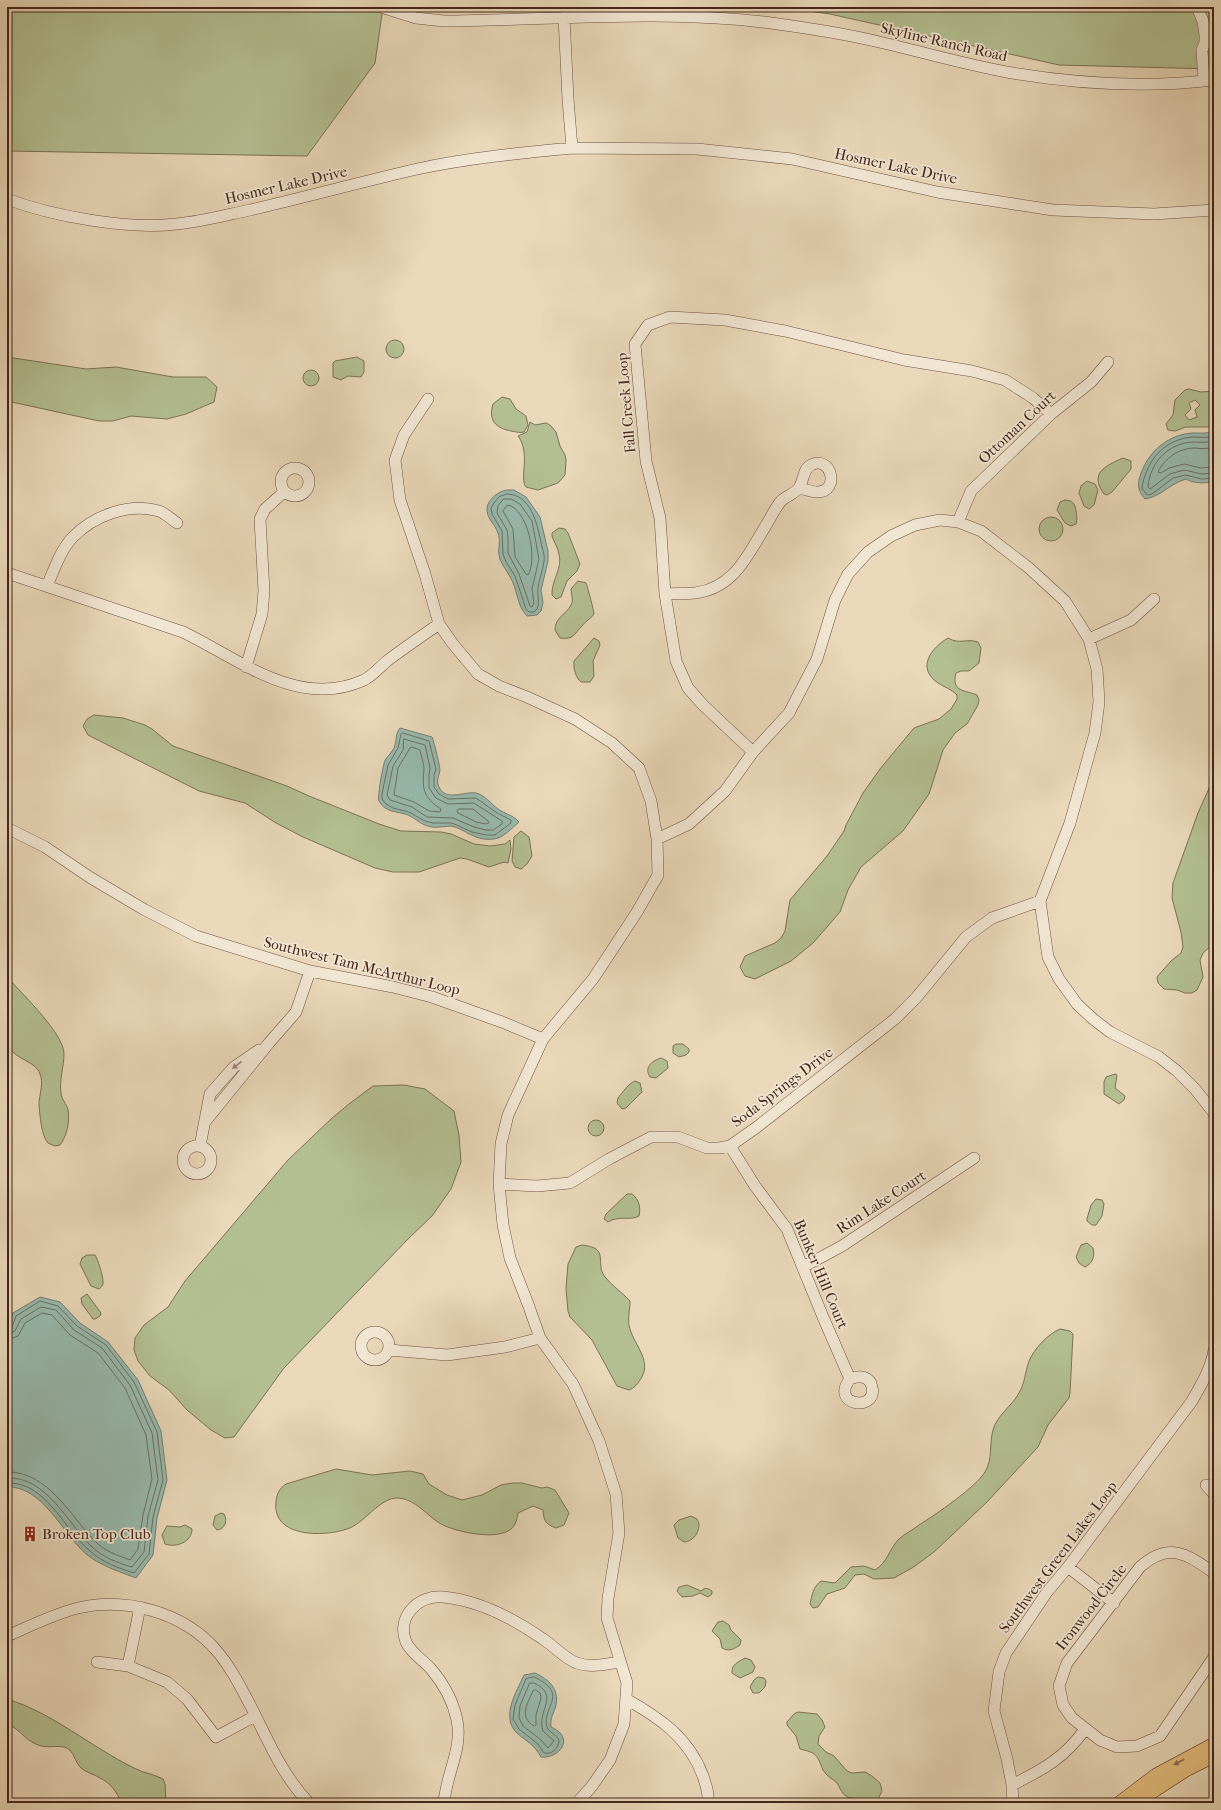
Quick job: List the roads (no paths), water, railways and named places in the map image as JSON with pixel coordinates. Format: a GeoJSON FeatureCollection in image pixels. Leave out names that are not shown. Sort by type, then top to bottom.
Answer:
{"type":"FeatureCollection","features":[{"type":"Feature","properties":{"kind":"main road"},"geometry":{"type":"LineString","coordinates":[[1119,1803],[1156,1775],[1214,1744]]}},
{"type":"Feature","properties":{"kind":"main road"},"geometry":{"type":"LineString","coordinates":[[1135,1803],[1186,1770],[1214,1756]]}},
{"type":"Feature","properties":{"kind":"street","name":"Skyline Ranch Road"},"geometry":{"type":"LineString","coordinates":[[381,7],[399,10],[416,18],[444,22],[564,17],[693,16],[770,23],[877,41],[980,67],[1052,78],[1142,84],[1170,84],[1209,80]]}},
{"type":"Feature","properties":{"kind":"street"},"geometry":{"type":"LineString","coordinates":[[1198,9],[1203,21],[1205,43],[1202,50],[1209,80]]}},
{"type":"Feature","properties":{"kind":"street"},"geometry":{"type":"LineString","coordinates":[[564,17],[572,148]]}},
{"type":"Feature","properties":{"kind":"street","name":"Hosmer Lake Drive"},"geometry":{"type":"LineString","coordinates":[[7,199],[20,204],[94,220],[131,224],[175,225],[280,203],[418,169],[487,156],[572,148],[698,149],[792,159],[937,192],[1053,210],[1154,214],[1214,210]]}},
{"type":"Feature","properties":{"kind":"street","name":"Fall Creek Loop"},"geometry":{"type":"LineString","coordinates":[[753,752],[708,710],[688,688],[676,661],[665,594],[660,518],[646,461],[635,344],[648,325],[670,316],[725,320],[785,331],[904,360],[972,371],[1005,380],[1033,398],[1050,414]]}},
{"type":"Feature","properties":{"kind":"street","name":"Ottoman Court"},"geometry":{"type":"LineString","coordinates":[[958,522],[971,491],[1050,414],[1090,382],[1108,362]]}},
{"type":"Feature","properties":{"kind":"street"},"geometry":{"type":"LineString","coordinates":[[428,399],[404,435],[395,460],[400,500],[425,574],[439,624],[453,644],[478,674],[499,686],[575,719],[612,743],[639,768],[652,801],[657,839],[658,875],[655,881],[637,912],[593,978],[543,1039],[508,1115],[501,1144],[499,1184],[503,1225],[510,1258],[540,1338],[572,1384],[599,1441],[616,1494],[618,1533],[608,1598],[607,1618],[627,1683],[624,1724],[610,1760],[592,1786],[577,1803]]}},
{"type":"Feature","properties":{"kind":"street"},"geometry":{"type":"LineString","coordinates":[[665,594],[697,593],[722,584],[737,573],[781,501],[800,488]]}},
{"type":"Feature","properties":{"kind":"street"},"geometry":{"type":"LineString","coordinates":[[246,667],[262,614],[264,591],[260,519],[265,509],[284,492]]}},
{"type":"Feature","properties":{"kind":"street"},"geometry":{"type":"LineString","coordinates":[[47,586],[59,559],[72,539],[87,525],[104,516],[120,511],[150,509],[161,511],[176,522]]}},
{"type":"Feature","properties":{"kind":"street"},"geometry":{"type":"LineString","coordinates":[[657,839],[689,824],[725,791],[753,752],[789,713],[817,659],[835,600],[848,574],[868,552],[890,536],[915,525],[940,520],[958,522],[981,531],[1034,571],[1064,601],[1089,639],[1097,669],[1099,702],[1095,733],[1070,823],[1040,901],[1048,957],[1059,979],[1076,1004],[1110,1032],[1159,1057],[1177,1071],[1195,1089],[1214,1113]]}},
{"type":"Feature","properties":{"kind":"street"},"geometry":{"type":"LineString","coordinates":[[7,573],[183,632],[246,667],[275,681],[312,689],[343,688],[365,680],[388,660],[439,624]]}},
{"type":"Feature","properties":{"kind":"street"},"geometry":{"type":"LineString","coordinates":[[1089,639],[1131,620],[1154,599]]}},
{"type":"Feature","properties":{"kind":"street","name":"Southwest Tam McArthur Loop"},"geometry":{"type":"LineString","coordinates":[[7,828],[45,847],[91,878],[145,910],[196,936],[310,971],[393,987],[432,997],[502,1022],[543,1039]]}},
{"type":"Feature","properties":{"kind":"street","name":"Soda Springs Drive"},"geometry":{"type":"LineString","coordinates":[[499,1184],[537,1186],[570,1183],[609,1159],[652,1137],[678,1136],[707,1148],[730,1146],[757,1127],[895,1019],[916,998],[966,937],[992,918],[1040,901]]}},
{"type":"Feature","properties":{"kind":"street"},"geometry":{"type":"LineString","coordinates":[[200,1146],[204,1123],[296,1012],[310,971]]}},
{"type":"Feature","properties":{"kind":"street","name":"Bunker Hill Court"},"geometry":{"type":"LineString","coordinates":[[730,1146],[755,1186],[788,1229],[823,1317],[850,1379]]}},
{"type":"Feature","properties":{"kind":"street","name":"Rim Lake Court"},"geometry":{"type":"LineString","coordinates":[[803,1266],[842,1246],[974,1158]]}},
{"type":"Feature","properties":{"kind":"street"},"geometry":{"type":"LineString","coordinates":[[389,1350],[447,1355],[505,1347],[540,1338]]}},
{"type":"Feature","properties":{"kind":"street","name":"Southwest Green Lakes Loop"},"geometry":{"type":"LineString","coordinates":[[1013,1803],[1012,1785],[994,1711],[995,1692],[999,1672],[1006,1653],[1047,1592],[1068,1567],[1192,1401],[1213,1360],[1214,1350]]}},
{"type":"Feature","properties":{"kind":"street"},"geometry":{"type":"LineString","coordinates":[[1206,1485],[1214,1494]]}},
{"type":"Feature","properties":{"kind":"street","name":"Ironwood Circle"},"geometry":{"type":"LineString","coordinates":[[1214,1574],[1191,1557],[1176,1552],[1162,1553],[1149,1559],[1140,1567],[1067,1663],[1059,1686],[1062,1705],[1072,1718],[1100,1740],[1117,1747],[1137,1746],[1160,1736],[1214,1657]]}},
{"type":"Feature","properties":{"kind":"street"},"geometry":{"type":"LineString","coordinates":[[1068,1567],[1114,1603]]}},
{"type":"Feature","properties":{"kind":"street"},"geometry":{"type":"LineString","coordinates":[[444,1803],[445,1790],[453,1765],[458,1739],[457,1720],[451,1701],[441,1682],[431,1669],[411,1650],[406,1642],[404,1634],[406,1620],[410,1610],[416,1604],[434,1597],[443,1597],[476,1604],[517,1623],[542,1638],[578,1664],[602,1665],[620,1662]]}},
{"type":"Feature","properties":{"kind":"street"},"geometry":{"type":"LineString","coordinates":[[7,1636],[78,1608],[112,1604],[140,1607],[164,1614],[187,1626],[216,1649],[227,1663],[284,1773],[309,1803]]}},
{"type":"Feature","properties":{"kind":"street"},"geometry":{"type":"LineString","coordinates":[[128,1666],[140,1607]]}},
{"type":"Feature","properties":{"kind":"street"},"geometry":{"type":"LineString","coordinates":[[97,1662],[128,1666],[168,1682],[187,1699],[216,1737],[255,1716]]}},
{"type":"Feature","properties":{"kind":"street"},"geometry":{"type":"LineString","coordinates":[[626,1699],[649,1712],[672,1728],[688,1746],[700,1767],[709,1792],[708,1803]]}},
{"type":"Feature","properties":{"kind":"street"},"geometry":{"type":"LineString","coordinates":[[1012,1785],[1057,1760],[1075,1743],[1085,1729]]}},
{"type":"Feature","properties":{"kind":"water"},"geometry":{"type":"Polygon","coordinates":[[[1214,431],[1214,482],[1203,483],[1189,481],[1186,479],[1151,497],[1145,499],[1142,496],[1139,489],[1139,479],[1142,471],[1150,456],[1162,444],[1176,436],[1214,431]]]}},
{"type":"Feature","properties":{"kind":"water"},"geometry":{"type":"Polygon","coordinates":[[[507,490],[514,490],[526,497],[540,517],[548,551],[548,561],[541,590],[543,603],[541,611],[537,615],[527,616],[523,612],[513,582],[500,558],[499,536],[487,512],[489,502],[497,494],[507,490]]]}},
{"type":"Feature","properties":{"kind":"water"},"geometry":{"type":"Polygon","coordinates":[[[400,728],[432,737],[440,768],[438,785],[442,791],[451,795],[471,793],[479,794],[498,809],[519,822],[501,837],[494,839],[481,839],[451,826],[428,826],[408,815],[385,808],[379,801],[379,788],[385,760],[394,748],[397,733],[400,728]]]}},
{"type":"Feature","properties":{"kind":"water"},"geometry":{"type":"Polygon","coordinates":[[[40,1297],[60,1302],[80,1323],[108,1342],[138,1380],[161,1431],[167,1480],[157,1518],[153,1555],[136,1578],[110,1568],[86,1554],[41,1502],[31,1494],[20,1489],[7,1487],[7,1330],[13,1313],[40,1297]]]}},
{"type":"Feature","properties":{"kind":"water"},"geometry":{"type":"Polygon","coordinates":[[[535,1673],[552,1685],[556,1694],[557,1699],[551,1720],[551,1727],[559,1732],[564,1741],[560,1750],[552,1756],[541,1757],[533,1746],[512,1727],[510,1719],[514,1696],[524,1675],[535,1673]]]}},
{"type":"Feature","properties":{"kind":"place","name":"Broken Top Club"},"geometry":{"type":"Point","coordinates":[30,1534]}}]}
